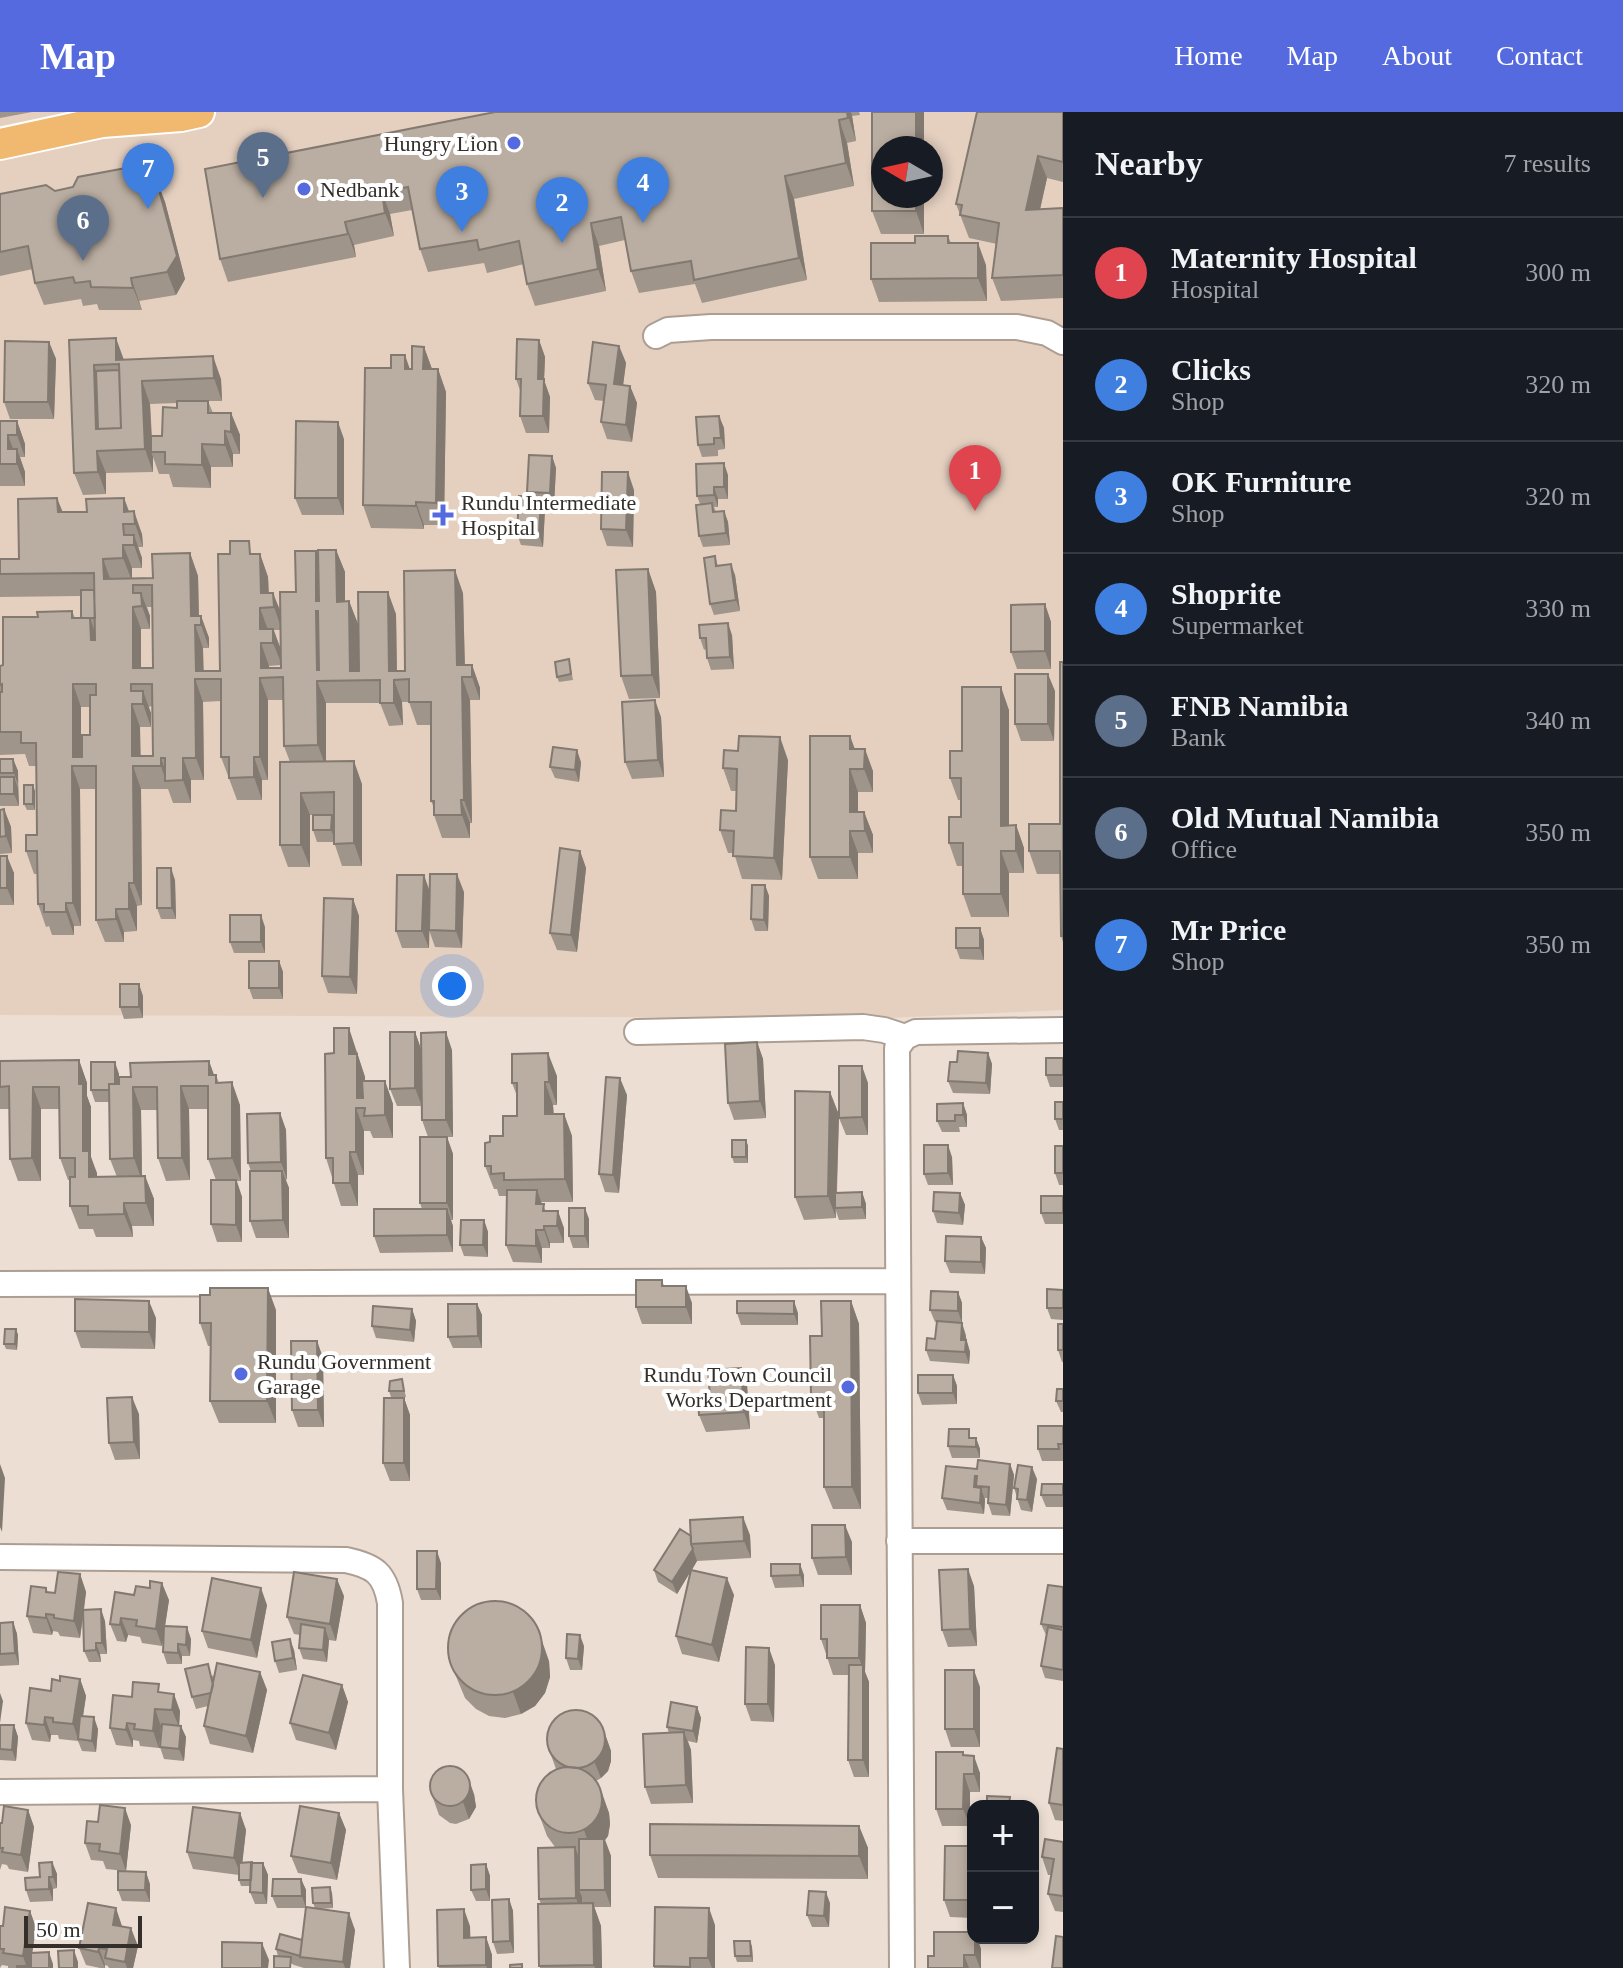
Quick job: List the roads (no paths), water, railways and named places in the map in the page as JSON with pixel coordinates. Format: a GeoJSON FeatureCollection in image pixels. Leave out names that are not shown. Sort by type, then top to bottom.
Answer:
{"type":"FeatureCollection","features":[{"type":"Feature","properties":{"kind":"main road"},"geometry":{"type":"LineString","coordinates":[[0,144],[102,122],[190,114]]}},
{"type":"Feature","properties":{"kind":"main road"},"geometry":{"type":"LineString","coordinates":[[0,158],[108,138],[190,114]]}},
{"type":"Feature","properties":{"kind":"street"},"geometry":{"type":"LineString","coordinates":[[656,336],[668,330],[711,327],[1017,327],[1047,333],[1063,342]]}},
{"type":"Feature","properties":{"kind":"street"},"geometry":{"type":"LineString","coordinates":[[637,1032],[863,1027],[905,1037]]}},
{"type":"Feature","properties":{"kind":"street"},"geometry":{"type":"LineString","coordinates":[[902,1968],[897,1048],[905,1037],[916,1032],[1063,1030]]}},
{"type":"Feature","properties":{"kind":"street"},"geometry":{"type":"LineString","coordinates":[[0,1284],[897,1281]]}},
{"type":"Feature","properties":{"kind":"street"},"geometry":{"type":"LineString","coordinates":[[899,1541],[1063,1541]]}},
{"type":"Feature","properties":{"kind":"street"},"geometry":{"type":"LineString","coordinates":[[0,1557],[346,1560],[365,1564],[378,1573],[387,1586],[390,1603],[390,1789],[397,1968]]}},
{"type":"Feature","properties":{"kind":"street"},"geometry":{"type":"LineString","coordinates":[[0,1792],[390,1789]]}},
{"type":"Feature","properties":{"kind":"place","name":"Hungry Lion"},"geometry":{"type":"Point","coordinates":[514,143]}},
{"type":"Feature","properties":{"kind":"place","name":"Nedbank"},"geometry":{"type":"Point","coordinates":[304,189]}},
{"type":"Feature","properties":{"kind":"place","name":"FNB Namibia"},"geometry":{"type":"Point","coordinates":[263,198]}},
{"type":"Feature","properties":{"kind":"place","name":"Mr Price"},"geometry":{"type":"Point","coordinates":[148,209]}},
{"type":"Feature","properties":{"kind":"place","name":"Shoprite"},"geometry":{"type":"Point","coordinates":[643,223]}},
{"type":"Feature","properties":{"kind":"place","name":"OK Furniture"},"geometry":{"type":"Point","coordinates":[462,232]}},
{"type":"Feature","properties":{"kind":"place","name":"Clicks"},"geometry":{"type":"Point","coordinates":[562,243]}},
{"type":"Feature","properties":{"kind":"place","name":"Old Mutual Namibia"},"geometry":{"type":"Point","coordinates":[83,261]}},
{"type":"Feature","properties":{"kind":"place","name":"Maternity Hospital"},"geometry":{"type":"Point","coordinates":[975,511]}},
{"type":"Feature","properties":{"kind":"place","name":"Rundu Intermediate Hospital"},"geometry":{"type":"Point","coordinates":[443,515]}},
{"type":"Feature","properties":{"kind":"place","name":"Rundu Government Garage"},"geometry":{"type":"Point","coordinates":[241,1374]}},
{"type":"Feature","properties":{"kind":"place","name":"Rundu Town Council Works Department"},"geometry":{"type":"Point","coordinates":[848,1387]}}]}
